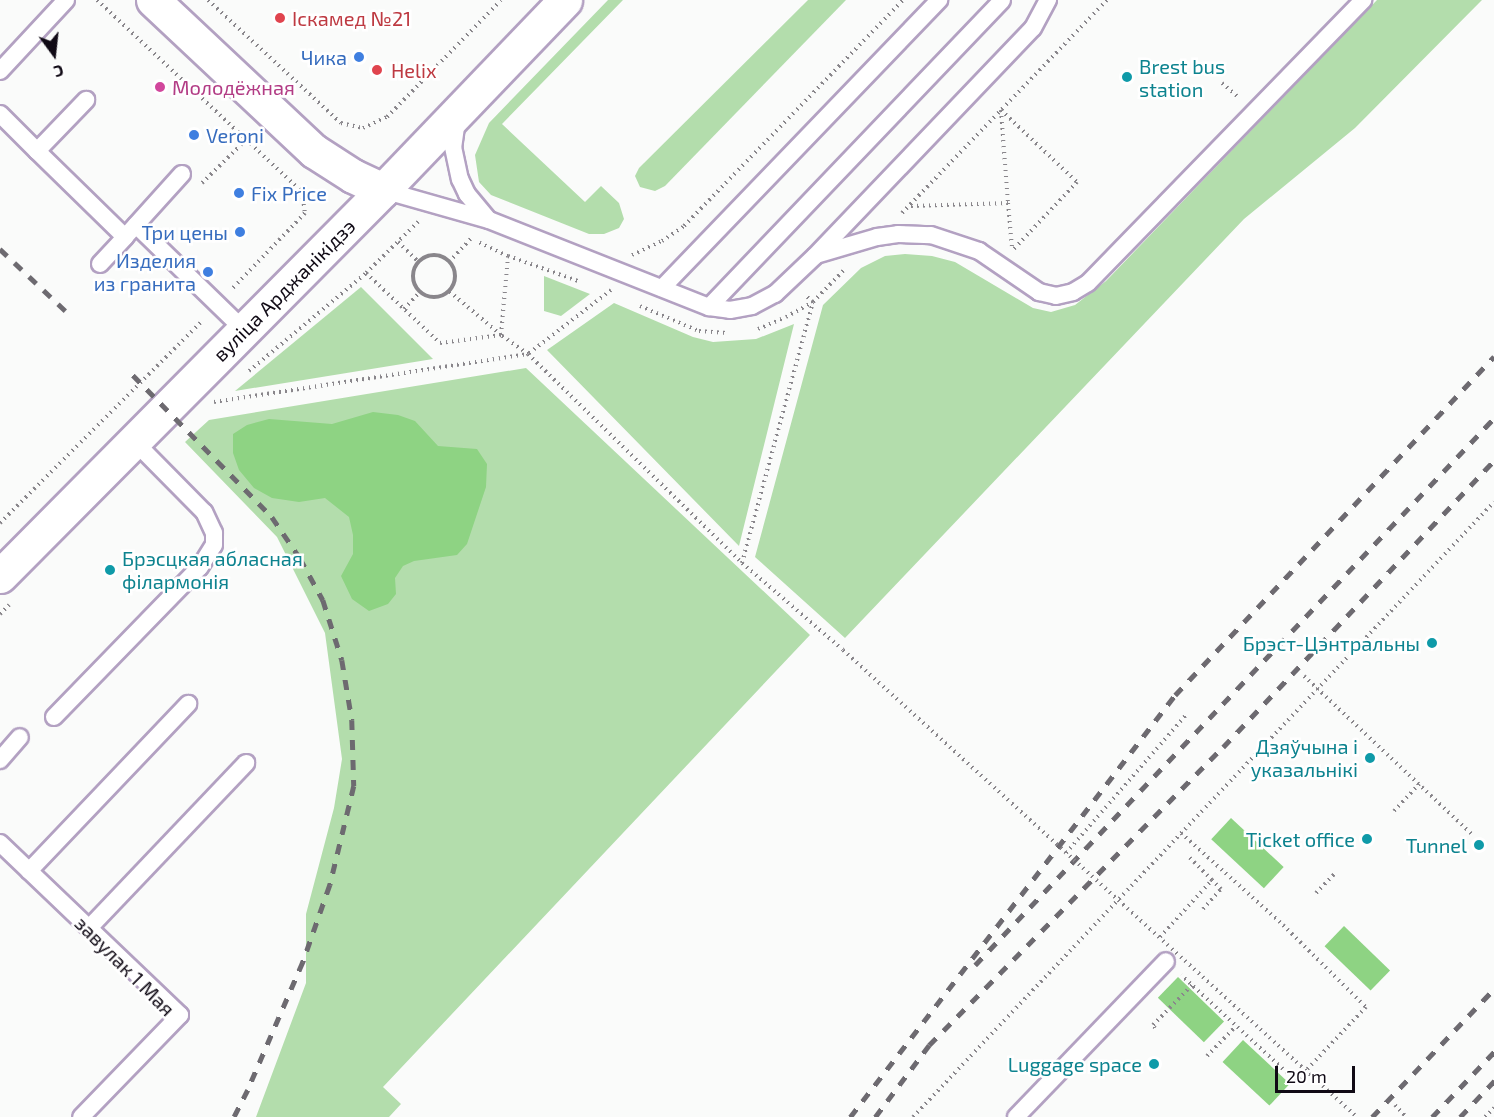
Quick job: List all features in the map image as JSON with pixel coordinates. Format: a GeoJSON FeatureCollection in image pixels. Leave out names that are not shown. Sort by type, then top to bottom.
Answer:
{"type":"FeatureCollection","features":[{"type":"Feature","properties":{"kind":"main road","name":"вуліца Арджанікідзэ"},"geometry":{"type":"LineString","coordinates":[[5,589],[134,441],[383,190],[565,0]]}},
{"type":"Feature","properties":{"kind":"main road"},"geometry":{"type":"LineString","coordinates":[[160,2],[314,151],[353,176],[383,190]]}},
{"type":"Feature","properties":{"kind":"lane"},"geometry":{"type":"LineString","coordinates":[[0,71],[66,0]]}},
{"type":"Feature","properties":{"kind":"lane"},"geometry":{"type":"LineString","coordinates":[[662,288],[939,0]]}},
{"type":"Feature","properties":{"kind":"lane"},"geometry":{"type":"LineString","coordinates":[[709,307],[1002,0]]}},
{"type":"Feature","properties":{"kind":"lane"},"geometry":{"type":"LineString","coordinates":[[383,190],[489,220],[709,307],[737,310],[760,303],[775,294],[815,256],[1033,28],[1048,0]]}},
{"type":"Feature","properties":{"kind":"lane"},"geometry":{"type":"LineString","coordinates":[[815,256],[877,237],[915,234],[948,239],[979,251],[1039,292],[1056,296],[1072,292],[1088,283],[1363,0]]}},
{"type":"Feature","properties":{"kind":"lane"},"geometry":{"type":"LineString","coordinates":[[38,151],[86,99]]}},
{"type":"Feature","properties":{"kind":"lane"},"geometry":{"type":"LineString","coordinates":[[459,112],[454,139],[455,163],[467,194],[489,220]]}},
{"type":"Feature","properties":{"kind":"lane"},"geometry":{"type":"LineString","coordinates":[[0,114],[38,151],[244,330]]}},
{"type":"Feature","properties":{"kind":"lane"},"geometry":{"type":"LineString","coordinates":[[100,264],[182,174]]}},
{"type":"Feature","properties":{"kind":"lane"},"geometry":{"type":"LineString","coordinates":[[54,717],[200,567],[214,545],[214,532],[204,512],[134,441]]}},
{"type":"Feature","properties":{"kind":"lane"},"geometry":{"type":"LineString","coordinates":[[29,871],[188,704]]}},
{"type":"Feature","properties":{"kind":"lane"},"geometry":{"type":"LineString","coordinates":[[0,760],[21,737]]}},
{"type":"Feature","properties":{"kind":"lane"},"geometry":{"type":"LineString","coordinates":[[89,928],[246,763]]}},
{"type":"Feature","properties":{"kind":"lane","name":"завулак 1 Мая"},"geometry":{"type":"LineString","coordinates":[[0,843],[180,1015],[81,1117]]}},
{"type":"Feature","properties":{"kind":"lane"},"geometry":{"type":"LineString","coordinates":[[1016,1117],[1166,961]]}},
{"type":"Feature","properties":{"kind":"path"},"geometry":{"type":"LineString","coordinates":[[0,523],[305,213],[302,192],[97,0]]}},
{"type":"Feature","properties":{"kind":"path"},"geometry":{"type":"LineString","coordinates":[[208,0],[341,123],[363,128],[387,117],[501,0]]}},
{"type":"Feature","properties":{"kind":"path"},"geometry":{"type":"LineString","coordinates":[[627,260],[636,251],[662,241],[684,226],[903,0]]}},
{"type":"Feature","properties":{"kind":"path"},"geometry":{"type":"LineString","coordinates":[[742,563],[813,302],[910,206],[1107,0]]}},
{"type":"Feature","properties":{"kind":"path"},"geometry":{"type":"LineString","coordinates":[[1232,107],[1248,90]]}},
{"type":"Feature","properties":{"kind":"path"},"geometry":{"type":"LineString","coordinates":[[1001,110],[1013,250],[1021,258]]}},
{"type":"Feature","properties":{"kind":"path"},"geometry":{"type":"LineString","coordinates":[[1001,110],[1077,182],[1013,250]]}},
{"type":"Feature","properties":{"kind":"path"},"geometry":{"type":"LineString","coordinates":[[182,174],[197,188],[247,139]]}},
{"type":"Feature","properties":{"kind":"path"},"geometry":{"type":"LineString","coordinates":[[910,206],[1008,203]]}},
{"type":"Feature","properties":{"kind":"path"},"geometry":{"type":"LineString","coordinates":[[247,372],[366,273],[425,216]]}},
{"type":"Feature","properties":{"kind":"path"},"geometry":{"type":"LineString","coordinates":[[462,234],[508,256],[501,335]]}},
{"type":"Feature","properties":{"kind":"path"},"geometry":{"type":"LineString","coordinates":[[449,262],[471,238]]}},
{"type":"Feature","properties":{"kind":"path"},"geometry":{"type":"LineString","coordinates":[[398,242],[418,261]]}},
{"type":"Feature","properties":{"kind":"path"},"geometry":{"type":"LineString","coordinates":[[435,255],[449,262],[455,273],[449,291],[432,297],[420,292],[412,279],[413,270],[418,261],[435,255]]}},
{"type":"Feature","properties":{"kind":"path"},"geometry":{"type":"LineString","coordinates":[[366,273],[440,343],[501,335]]}},
{"type":"Feature","properties":{"kind":"path"},"geometry":{"type":"LineString","coordinates":[[220,395],[211,403],[528,354],[609,292],[615,284]]}},
{"type":"Feature","properties":{"kind":"path"},"geometry":{"type":"LineString","coordinates":[[449,291],[501,335],[528,354],[742,563],[843,650],[1357,1117]]}},
{"type":"Feature","properties":{"kind":"path"},"geometry":{"type":"LineString","coordinates":[[404,309],[420,292]]}},
{"type":"Feature","properties":{"kind":"path"},"geometry":{"type":"LineString","coordinates":[[806,296],[813,302]]}},
{"type":"Feature","properties":{"kind":"path"},"geometry":{"type":"LineString","coordinates":[[913,1117],[1494,502]]}},
{"type":"Feature","properties":{"kind":"path"},"geometry":{"type":"LineString","coordinates":[[0,614],[5,589]]}},
{"type":"Feature","properties":{"kind":"path"},"geometry":{"type":"LineString","coordinates":[[1304,676],[1473,834]]}},
{"type":"Feature","properties":{"kind":"path"},"geometry":{"type":"LineString","coordinates":[[1066,853],[1187,714]]}},
{"type":"Feature","properties":{"kind":"path"},"geometry":{"type":"LineString","coordinates":[[1394,811],[1419,784]]}},
{"type":"Feature","properties":{"kind":"path"},"geometry":{"type":"LineString","coordinates":[[1166,961],[1296,1081],[1366,1007],[1283,924],[1181,833]]}},
{"type":"Feature","properties":{"kind":"path"},"geometry":{"type":"LineString","coordinates":[[1189,857],[1221,889],[1203,909]]}},
{"type":"Feature","properties":{"kind":"path"},"geometry":{"type":"LineString","coordinates":[[1316,893],[1335,873]]}},
{"type":"Feature","properties":{"kind":"path"},"geometry":{"type":"LineString","coordinates":[[1160,937],[1212,880]]}},
{"type":"Feature","properties":{"kind":"path"},"geometry":{"type":"LineString","coordinates":[[1155,1028],[1153,1025],[1192,985]]}},
{"type":"Feature","properties":{"kind":"path"},"geometry":{"type":"LineString","coordinates":[[1208,1056],[1236,1026]]}},
{"type":"Feature","properties":{"kind":"path"},"geometry":{"type":"LineString","coordinates":[[1395,1105],[1406,1117]]}},
{"type":"Feature","properties":{"kind":"path"},"geometry":{"type":"LineString","coordinates":[[1485,1117],[1494,1108]]}},
{"type":"Feature","properties":{"kind":"green space"},"geometry":{"type":"Polygon","coordinates":[[[608,0],[623,0],[502,124],[585,202],[601,186],[619,203],[624,219],[619,228],[604,234],[589,234],[491,195],[479,182],[475,155],[489,123],[608,0]]]}},
{"type":"Feature","properties":{"kind":"green space"},"geometry":{"type":"Polygon","coordinates":[[[808,0],[846,0],[665,186],[655,191],[640,187],[635,176],[639,168],[808,0]]]}},
{"type":"Feature","properties":{"kind":"green space"},"geometry":{"type":"Polygon","coordinates":[[[1377,0],[1482,0],[1355,128],[1244,219],[845,638],[755,557],[823,305],[861,268],[885,256],[905,254],[932,256],[955,262],[1033,308],[1051,312],[1075,305],[1106,281],[1377,0]]]}},
{"type":"Feature","properties":{"kind":"green space"},"geometry":{"type":"Polygon","coordinates":[[[544,276],[590,294],[561,316],[544,311],[544,276]]]}},
{"type":"Feature","properties":{"kind":"green space"},"geometry":{"type":"Polygon","coordinates":[[[361,287],[433,359],[235,391],[361,287]]]}},
{"type":"Feature","properties":{"kind":"green space"},"geometry":{"type":"Polygon","coordinates":[[[614,303],[693,337],[713,342],[756,339],[794,324],[739,546],[547,350],[614,303]]]}},
{"type":"Feature","properties":{"kind":"green space"},"geometry":{"type":"Polygon","coordinates":[[[526,368],[810,635],[383,1087],[401,1104],[389,1117],[256,1117],[306,983],[306,914],[334,808],[342,759],[325,633],[277,537],[185,442],[209,420],[526,368]]]}},
{"type":"Feature","properties":{"kind":"green space"},"geometry":{"type":"Polygon","coordinates":[[[373,412],[398,415],[415,421],[438,446],[477,449],[487,464],[486,487],[467,544],[457,555],[414,561],[403,566],[395,578],[396,594],[388,604],[369,611],[352,599],[341,576],[353,554],[353,535],[349,517],[325,498],[299,502],[272,498],[254,488],[239,470],[233,453],[233,434],[247,425],[269,419],[332,424],[373,412]]]}},
{"type":"Feature","properties":{"kind":"green space"},"geometry":{"type":"Polygon","coordinates":[[[1231,818],[1284,867],[1264,888],[1211,839],[1231,818]]]}},
{"type":"Feature","properties":{"kind":"green space"},"geometry":{"type":"Polygon","coordinates":[[[1344,926],[1390,970],[1371,991],[1325,946],[1344,926]]]}},
{"type":"Feature","properties":{"kind":"green space"},"geometry":{"type":"Polygon","coordinates":[[[1178,977],[1224,1021],[1204,1042],[1158,998],[1178,977]]]}},
{"type":"Feature","properties":{"kind":"green space"},"geometry":{"type":"Polygon","coordinates":[[[1243,1040],[1290,1084],[1269,1106],[1223,1062],[1243,1040]]]}},
{"type":"Feature","properties":{"kind":"railway"},"geometry":{"type":"LineString","coordinates":[[0,249],[68,313]]}},
{"type":"Feature","properties":{"kind":"railway"},"geometry":{"type":"LineString","coordinates":[[850,1117],[1175,695],[1494,357]]}},
{"type":"Feature","properties":{"kind":"railway"},"geometry":{"type":"LineString","coordinates":[[133,375],[272,517],[300,558],[323,600],[342,660],[352,720],[354,786],[330,885],[303,962],[248,1090],[234,1117]]}},
{"type":"Feature","properties":{"kind":"railway"},"geometry":{"type":"LineString","coordinates":[[975,965],[1494,418]]}},
{"type":"Feature","properties":{"kind":"railway"},"geometry":{"type":"LineString","coordinates":[[875,1117],[929,1045],[1223,747],[1494,460]]}},
{"type":"Feature","properties":{"kind":"railway"},"geometry":{"type":"LineString","coordinates":[[1372,1117],[1494,989]]}},
{"type":"Feature","properties":{"kind":"railway"},"geometry":{"type":"LineString","coordinates":[[1432,1117],[1494,1052]]}},
{"type":"Feature","properties":{"kind":"railway"},"geometry":{"type":"LineString","coordinates":[[1460,1117],[1494,1081]]}},
{"type":"Feature","properties":{"kind":"place","name":"Іскамед №21"},"geometry":{"type":"Point","coordinates":[280,18]}},
{"type":"Feature","properties":{"kind":"place","name":"Чика"},"geometry":{"type":"Point","coordinates":[359,57]}},
{"type":"Feature","properties":{"kind":"place","name":"Helix"},"geometry":{"type":"Point","coordinates":[377,70]}},
{"type":"Feature","properties":{"kind":"place","name":"Brest bus station"},"geometry":{"type":"Point","coordinates":[1127,77]}},
{"type":"Feature","properties":{"kind":"place","name":"Молодёжная"},"geometry":{"type":"Point","coordinates":[160,87]}},
{"type":"Feature","properties":{"kind":"place","name":"Veroni"},"geometry":{"type":"Point","coordinates":[194,135]}},
{"type":"Feature","properties":{"kind":"place","name":"Fix Price"},"geometry":{"type":"Point","coordinates":[239,193]}},
{"type":"Feature","properties":{"kind":"place","name":"Три цены"},"geometry":{"type":"Point","coordinates":[240,232]}},
{"type":"Feature","properties":{"kind":"place","name":"Изделия из гранита"},"geometry":{"type":"Point","coordinates":[208,272]}},
{"type":"Feature","properties":{"kind":"place","name":"Брэсцкая абласная філармонія"},"geometry":{"type":"Point","coordinates":[110,570]}},
{"type":"Feature","properties":{"kind":"place","name":"Брэст-Цэнтральны"},"geometry":{"type":"Point","coordinates":[1432,643]}},
{"type":"Feature","properties":{"kind":"place","name":"Дзяўчына і указальнікі"},"geometry":{"type":"Point","coordinates":[1370,758]}},
{"type":"Feature","properties":{"kind":"place","name":"Ticket office"},"geometry":{"type":"Point","coordinates":[1367,839]}},
{"type":"Feature","properties":{"kind":"place","name":"Tunnel"},"geometry":{"type":"Point","coordinates":[1479,845]}},
{"type":"Feature","properties":{"kind":"place","name":"Luggage space"},"geometry":{"type":"Point","coordinates":[1154,1064]}}]}
